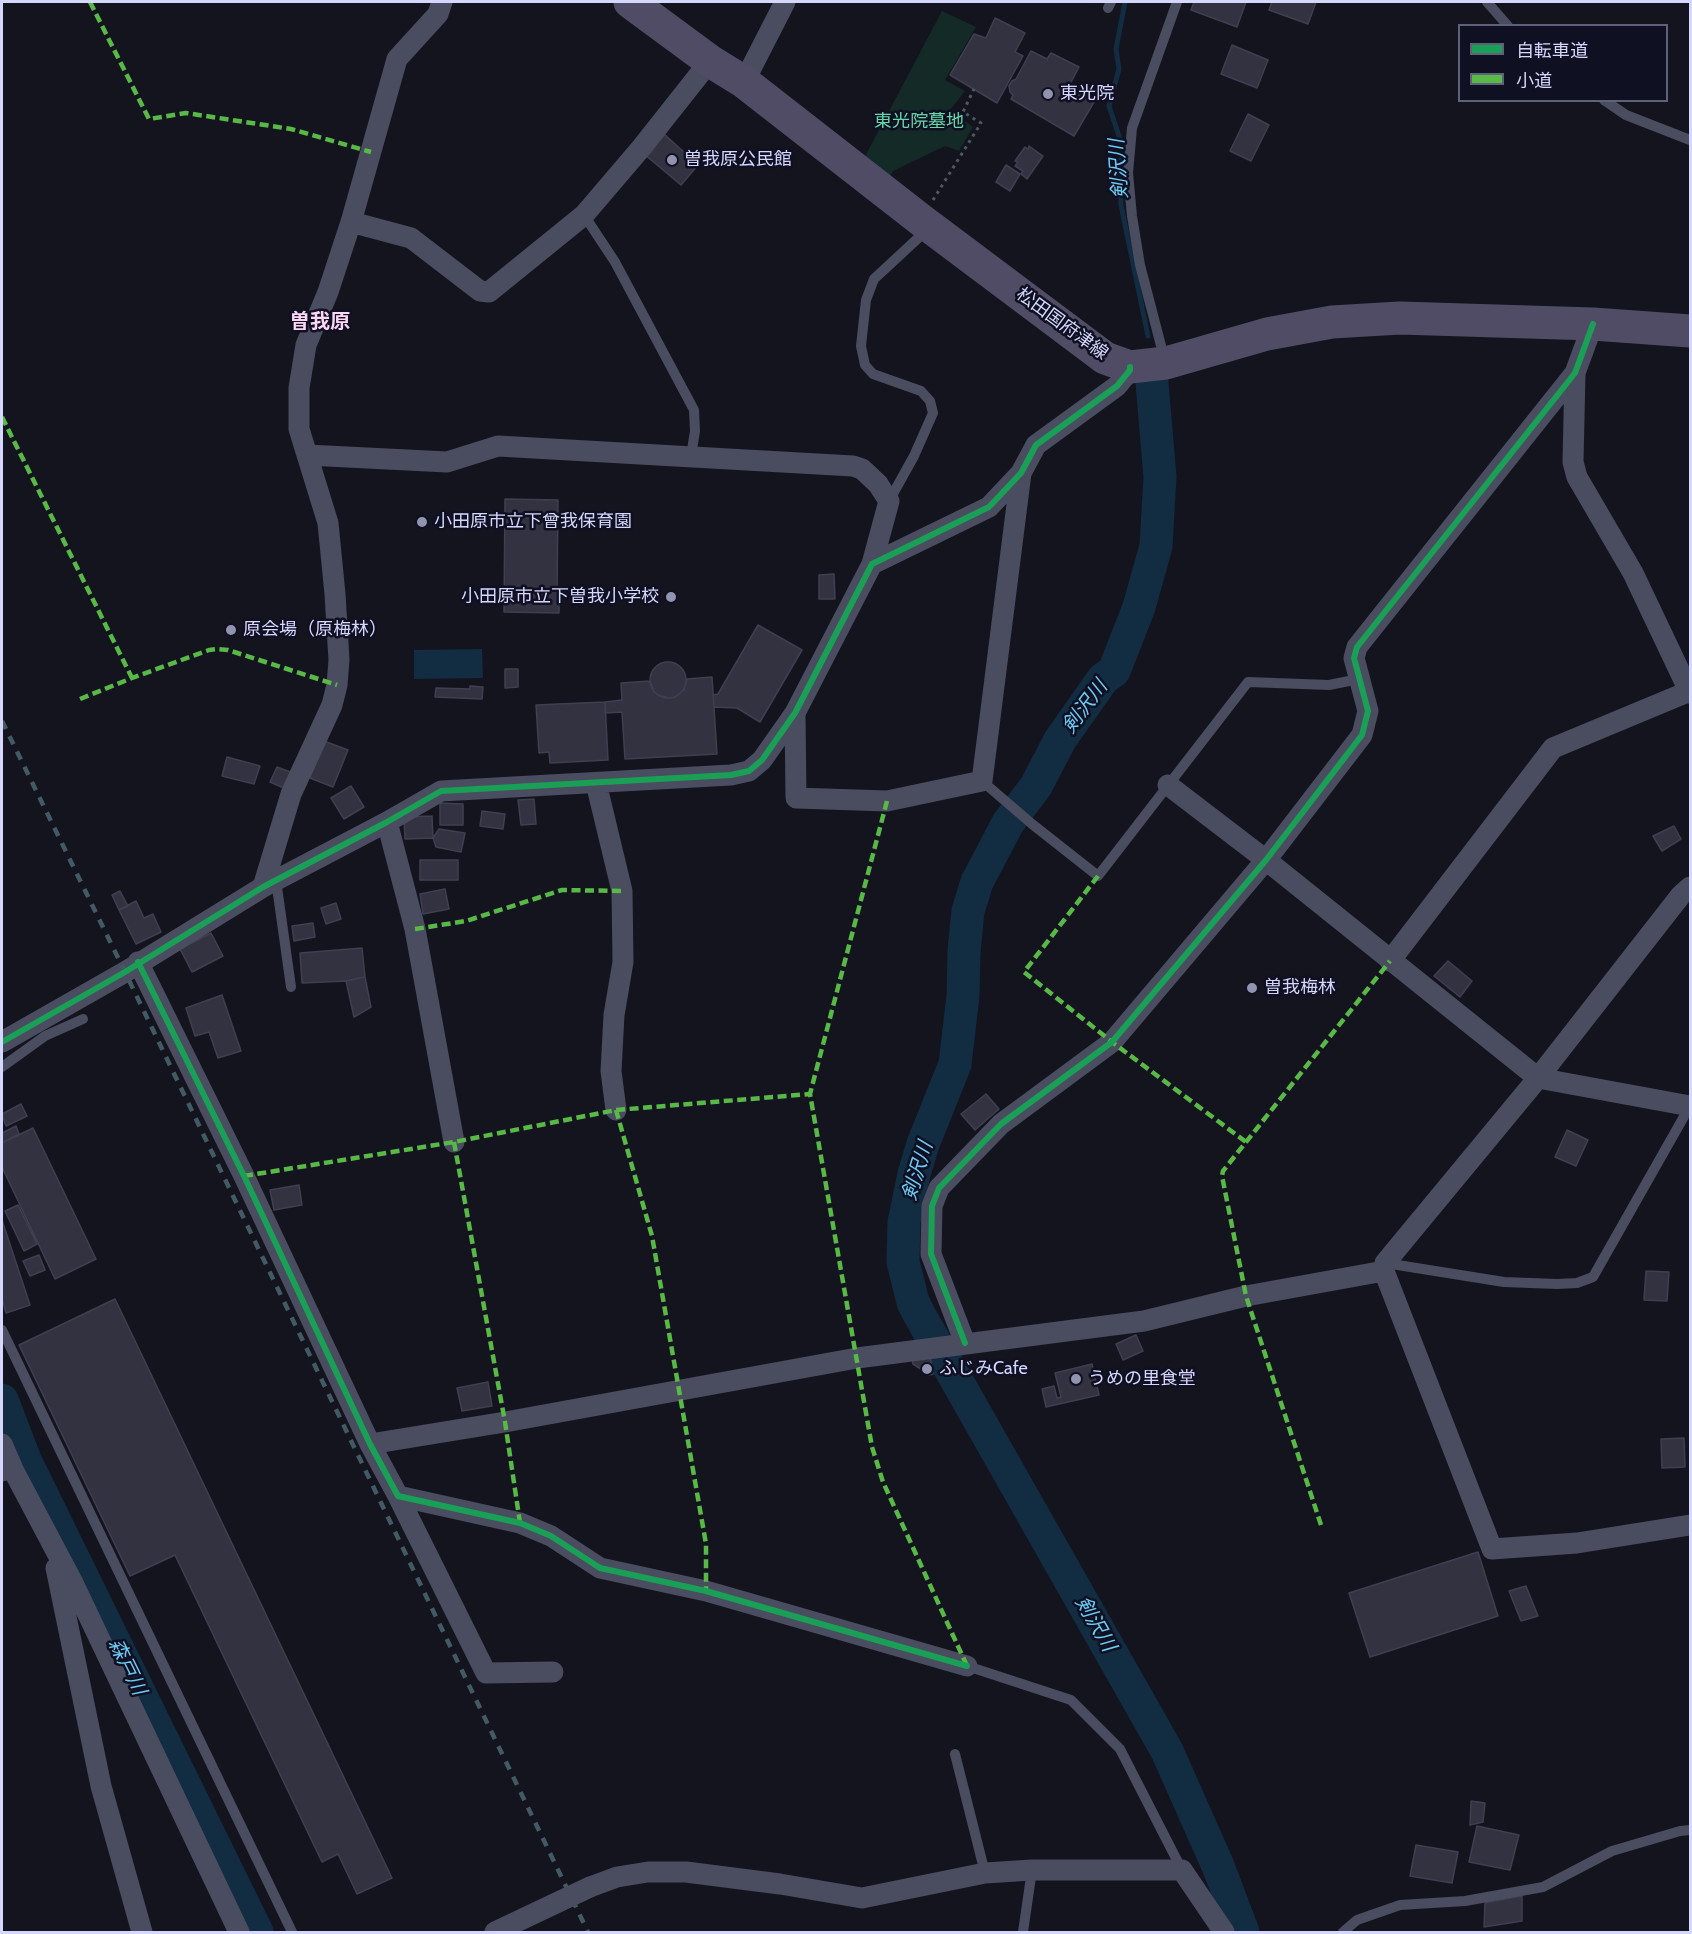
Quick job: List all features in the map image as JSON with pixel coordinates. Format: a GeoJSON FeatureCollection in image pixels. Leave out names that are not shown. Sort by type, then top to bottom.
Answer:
{"type":"FeatureCollection","features":[{"type":"Feature","properties":{"kind":"main road","name":"松田国府津線"},"geometry":{"type":"LineString","coordinates":[[630,2],[710,61],[744,82],[1105,358],[1130,367],[1166,363],[1267,334],[1332,322],[1400,318],[1593,324],[1690,332]]}},
{"type":"Feature","properties":{"kind":"street"},"geometry":{"type":"LineString","coordinates":[[269,884],[291,794],[332,705],[338,676],[336,605],[328,523],[299,429],[299,388],[306,345],[328,292],[351,222],[397,59],[438,14],[442,2]]}},
{"type":"Feature","properties":{"kind":"street"},"geometry":{"type":"LineString","coordinates":[[744,82],[785,2]]}},
{"type":"Feature","properties":{"kind":"street"},"geometry":{"type":"LineString","coordinates":[[351,222],[411,238],[480,291],[489,292],[584,215],[642,147],[710,61]]}},
{"type":"Feature","properties":{"kind":"street"},"geometry":{"type":"LineString","coordinates":[[960,1343],[931,1254],[932,1206],[939,1188],[1001,1124],[1112,1042],[1266,860],[1362,735],[1368,711],[1354,658],[1360,643],[1575,373],[1593,324]]}},
{"type":"Feature","properties":{"kind":"street"},"geometry":{"type":"LineString","coordinates":[[872,564],[988,507],[1021,473],[1036,445],[1117,386],[1130,367]]}},
{"type":"Feature","properties":{"kind":"street"},"geometry":{"type":"LineString","coordinates":[[1390,961],[1553,748],[1690,692],[1638,581],[1577,477],[1573,462],[1575,373]]}},
{"type":"Feature","properties":{"kind":"street"},"geometry":{"type":"LineString","coordinates":[[2,1042],[269,884],[441,791],[731,775],[749,771],[762,760],[795,713],[872,564],[889,501],[878,484],[862,468],[853,466],[498,446],[447,462],[307,455]]}},
{"type":"Feature","properties":{"kind":"street"},"geometry":{"type":"LineString","coordinates":[[795,713],[796,798],[887,801],[982,781],[1021,473]]}},
{"type":"Feature","properties":{"kind":"street"},"geometry":{"type":"LineString","coordinates":[[596,783],[622,891],[623,962],[614,1015],[611,1071],[616,1110]]}},
{"type":"Feature","properties":{"kind":"street"},"geometry":{"type":"LineString","coordinates":[[1168,785],[1266,860],[1538,1078],[1690,1106]]}},
{"type":"Feature","properties":{"kind":"street"},"geometry":{"type":"LineString","coordinates":[[387,822],[415,929],[454,1142]]}},
{"type":"Feature","properties":{"kind":"street"},"geometry":{"type":"LineString","coordinates":[[370,1444],[857,1358],[1144,1321],[1246,1296],[1384,1267],[1538,1078],[1681,895],[1690,887]]}},
{"type":"Feature","properties":{"kind":"street"},"geometry":{"type":"LineString","coordinates":[[138,962],[244,1176],[370,1444],[486,1673],[553,1672]]}},
{"type":"Feature","properties":{"kind":"street"},"geometry":{"type":"LineString","coordinates":[[1384,1267],[1492,1549],[1577,1543],[1690,1525]]}},
{"type":"Feature","properties":{"kind":"street"},"geometry":{"type":"LineString","coordinates":[[2,1444],[6,1468],[73,1582],[239,1932]]}},
{"type":"Feature","properties":{"kind":"street"},"geometry":{"type":"LineString","coordinates":[[398,1497],[520,1523],[551,1536],[600,1568],[706,1591],[968,1666]]}},
{"type":"Feature","properties":{"kind":"street"},"geometry":{"type":"LineString","coordinates":[[52,1546],[101,1786],[142,1932]]}},
{"type":"Feature","properties":{"kind":"street"},"geometry":{"type":"LineString","coordinates":[[495,1932],[590,1887],[617,1877],[648,1872],[686,1872],[780,1884],[862,1898],[985,1873],[1032,1870],[1182,1870],[1224,1932]]}},
{"type":"Feature","properties":{"kind":"lane"},"geometry":{"type":"LineString","coordinates":[[1166,363],[1140,265],[1128,173],[1132,128],[1177,2]]}},
{"type":"Feature","properties":{"kind":"lane"},"geometry":{"type":"LineString","coordinates":[[1486,2],[1506,24]]}},
{"type":"Feature","properties":{"kind":"lane"},"geometry":{"type":"LineString","coordinates":[[1607,102],[1626,115],[1690,140]]}},
{"type":"Feature","properties":{"kind":"lane"},"geometry":{"type":"LineString","coordinates":[[584,215],[615,262],[694,410],[695,431],[691,456]]}},
{"type":"Feature","properties":{"kind":"lane"},"geometry":{"type":"LineString","coordinates":[[889,501],[914,456],[933,413],[930,401],[921,391],[873,374],[865,365],[861,346],[866,300],[874,279],[926,223]]}},
{"type":"Feature","properties":{"kind":"lane"},"geometry":{"type":"LineString","coordinates":[[982,781],[1098,876],[1248,682],[1329,685],[1359,679]]}},
{"type":"Feature","properties":{"kind":"lane"},"geometry":{"type":"LineString","coordinates":[[269,884],[291,987]]}},
{"type":"Feature","properties":{"kind":"lane"},"geometry":{"type":"LineString","coordinates":[[2,1067],[45,1036],[82,1019]]}},
{"type":"Feature","properties":{"kind":"lane"},"geometry":{"type":"LineString","coordinates":[[1384,1267],[1504,1282],[1567,1284],[1593,1277],[1690,1106]]}},
{"type":"Feature","properties":{"kind":"lane"},"geometry":{"type":"LineString","coordinates":[[2,1330],[292,1932]]}},
{"type":"Feature","properties":{"kind":"lane"},"geometry":{"type":"LineString","coordinates":[[968,1666],[1071,1700],[1120,1749],[1182,1870]]}},
{"type":"Feature","properties":{"kind":"lane"},"geometry":{"type":"LineString","coordinates":[[955,1755],[985,1873]]}},
{"type":"Feature","properties":{"kind":"lane"},"geometry":{"type":"LineString","coordinates":[[1343,1932],[1357,1920],[1400,1905],[1466,1901],[1543,1887],[1612,1851],[1690,1830]]}},
{"type":"Feature","properties":{"kind":"lane"},"geometry":{"type":"LineString","coordinates":[[1023,1932],[1032,1870]]}},
{"type":"Feature","properties":{"kind":"path"},"geometry":{"type":"LineString","coordinates":[[926,223],[981,123],[963,112],[974,89]]}},
{"type":"Feature","properties":{"kind":"green space","name":"東光院墓地"},"geometry":{"type":"Polygon","coordinates":[[[942,11],[976,27],[945,80],[965,91],[950,110],[973,127],[959,151],[945,146],[893,171],[886,184],[861,164],[942,11]]]}},
{"type":"Feature","properties":{"kind":"water"},"geometry":{"type":"Polygon","coordinates":[[[482,649],[483,678],[414,679],[414,650],[482,649]]]}},
{"type":"Feature","properties":{"kind":"building"},"geometry":{"type":"Polygon","coordinates":[[[1194,2],[1246,2],[1237,27],[1191,10],[1194,2]]]}},
{"type":"Feature","properties":{"kind":"building"},"geometry":{"type":"Polygon","coordinates":[[[1272,2],[1316,2],[1308,24],[1269,10],[1272,2]]]}},
{"type":"Feature","properties":{"kind":"building","name":"東光院"},"geometry":{"type":"Polygon","coordinates":[[[995,18],[1025,33],[1015,52],[1023,56],[997,103],[950,75],[974,34],[986,38],[995,18]]]}},
{"type":"Feature","properties":{"kind":"building"},"geometry":{"type":"Polygon","coordinates":[[[1232,45],[1268,60],[1257,88],[1221,74],[1232,45]]]}},
{"type":"Feature","properties":{"kind":"building","name":"東光院"},"geometry":{"type":"Polygon","coordinates":[[[1031,51],[1047,59],[1051,53],[1079,67],[1069,86],[1093,98],[1094,102],[1074,136],[1011,99],[1013,95],[1009,86],[1016,79],[1031,51]]]}},
{"type":"Feature","properties":{"kind":"building"},"geometry":{"type":"Polygon","coordinates":[[[1248,114],[1269,125],[1251,161],[1230,151],[1248,114]]]}},
{"type":"Feature","properties":{"kind":"building","name":"曽我原公民館"},"geometry":{"type":"Polygon","coordinates":[[[663,133],[698,165],[681,185],[644,154],[663,133]]]}},
{"type":"Feature","properties":{"kind":"building","name":"東光院"},"geometry":{"type":"Polygon","coordinates":[[[1029,146],[1043,156],[1027,179],[1021,174],[1023,171],[1015,166],[1018,162],[1015,161],[1025,147],[1028,149],[1029,146]]]}},
{"type":"Feature","properties":{"kind":"building"},"geometry":{"type":"Polygon","coordinates":[[[1006,165],[1020,174],[1010,191],[996,182],[1006,165]]]}},
{"type":"Feature","properties":{"kind":"building"},"geometry":{"type":"Polygon","coordinates":[[[505,499],[558,500],[557,599],[559,600],[559,613],[504,612],[505,499]]]}},
{"type":"Feature","properties":{"kind":"building"},"geometry":{"type":"Polygon","coordinates":[[[834,574],[835,599],[819,599],[819,575],[834,574]]]}},
{"type":"Feature","properties":{"kind":"building"},"geometry":{"type":"Polygon","coordinates":[[[758,625],[802,650],[760,722],[737,708],[714,707],[713,695],[718,694],[758,625]]]}},
{"type":"Feature","properties":{"kind":"building"},"geometry":{"type":"Polygon","coordinates":[[[668,662],[681,667],[686,680],[681,693],[668,698],[655,693],[650,680],[655,667],[668,662]]]}},
{"type":"Feature","properties":{"kind":"building"},"geometry":{"type":"Polygon","coordinates":[[[505,669],[518,669],[518,687],[505,688],[505,669]]]}},
{"type":"Feature","properties":{"kind":"building"},"geometry":{"type":"Polygon","coordinates":[[[712,677],[717,754],[625,759],[622,712],[605,713],[605,702],[622,700],[621,683],[650,681],[654,692],[669,698],[675,697],[684,690],[687,679],[712,677]]]}},
{"type":"Feature","properties":{"kind":"building"},"geometry":{"type":"Polygon","coordinates":[[[470,686],[483,687],[482,699],[435,697],[436,688],[470,689],[470,686]]]}},
{"type":"Feature","properties":{"kind":"building"},"geometry":{"type":"Polygon","coordinates":[[[605,702],[608,760],[550,763],[549,752],[539,753],[536,705],[605,702]]]}},
{"type":"Feature","properties":{"kind":"building"},"geometry":{"type":"Polygon","coordinates":[[[324,741],[348,750],[333,787],[310,778],[324,741]]]}},
{"type":"Feature","properties":{"kind":"building"},"geometry":{"type":"Polygon","coordinates":[[[227,757],[260,766],[254,784],[222,776],[227,757]]]}},
{"type":"Feature","properties":{"kind":"building"},"geometry":{"type":"Polygon","coordinates":[[[277,767],[293,773],[286,789],[270,782],[277,767]]]}},
{"type":"Feature","properties":{"kind":"building"},"geometry":{"type":"Polygon","coordinates":[[[351,786],[364,807],[344,819],[331,798],[351,786]]]}},
{"type":"Feature","properties":{"kind":"building"},"geometry":{"type":"Polygon","coordinates":[[[534,799],[536,824],[521,825],[518,800],[534,799]]]}},
{"type":"Feature","properties":{"kind":"building"},"geometry":{"type":"Polygon","coordinates":[[[440,803],[463,804],[463,825],[440,825],[440,803]]]}},
{"type":"Feature","properties":{"kind":"building"},"geometry":{"type":"Polygon","coordinates":[[[482,811],[505,814],[503,829],[480,826],[482,811]]]}},
{"type":"Feature","properties":{"kind":"building"},"geometry":{"type":"Polygon","coordinates":[[[432,816],[433,838],[405,839],[404,817],[432,816]]]}},
{"type":"Feature","properties":{"kind":"building"},"geometry":{"type":"Polygon","coordinates":[[[1674,826],[1681,839],[1662,851],[1653,836],[1674,826]]]}},
{"type":"Feature","properties":{"kind":"building"},"geometry":{"type":"Polygon","coordinates":[[[439,829],[465,833],[461,852],[436,847],[433,838],[439,829]]]}},
{"type":"Feature","properties":{"kind":"building"},"geometry":{"type":"Polygon","coordinates":[[[420,860],[458,860],[458,880],[420,880],[420,860]]]}},
{"type":"Feature","properties":{"kind":"building"},"geometry":{"type":"Polygon","coordinates":[[[445,889],[449,909],[423,914],[420,894],[445,889]]]}},
{"type":"Feature","properties":{"kind":"building"},"geometry":{"type":"Polygon","coordinates":[[[120,891],[128,906],[119,910],[112,895],[120,891]]]}},
{"type":"Feature","properties":{"kind":"building"},"geometry":{"type":"Polygon","coordinates":[[[136,901],[144,918],[153,914],[161,932],[136,944],[119,910],[136,901]]]}},
{"type":"Feature","properties":{"kind":"building"},"geometry":{"type":"Polygon","coordinates":[[[336,903],[341,919],[326,924],[321,908],[336,903]]]}},
{"type":"Feature","properties":{"kind":"building"},"geometry":{"type":"Polygon","coordinates":[[[313,923],[315,937],[294,941],[292,926],[313,923]]]}},
{"type":"Feature","properties":{"kind":"building"},"geometry":{"type":"Polygon","coordinates":[[[211,933],[223,956],[192,972],[180,949],[211,933]]]}},
{"type":"Feature","properties":{"kind":"building"},"geometry":{"type":"Polygon","coordinates":[[[362,948],[365,977],[346,981],[302,983],[300,953],[362,948]]]}},
{"type":"Feature","properties":{"kind":"building"},"geometry":{"type":"Polygon","coordinates":[[[1448,961],[1472,981],[1460,997],[1434,976],[1448,961]]]}},
{"type":"Feature","properties":{"kind":"building"},"geometry":{"type":"Polygon","coordinates":[[[365,977],[371,1007],[354,1017],[346,981],[365,977]]]}},
{"type":"Feature","properties":{"kind":"building"},"geometry":{"type":"Polygon","coordinates":[[[222,995],[241,1051],[218,1058],[209,1032],[195,1036],[186,1008],[222,995]]]}},
{"type":"Feature","properties":{"kind":"building"},"geometry":{"type":"Polygon","coordinates":[[[986,1094],[999,1109],[975,1130],[961,1114],[986,1094]]]}},
{"type":"Feature","properties":{"kind":"building"},"geometry":{"type":"Polygon","coordinates":[[[21,1104],[27,1116],[6,1126],[2,1114],[21,1104]]]}},
{"type":"Feature","properties":{"kind":"building"},"geometry":{"type":"Polygon","coordinates":[[[16,1126],[19,1134],[2,1143],[2,1133],[16,1126]]]}},
{"type":"Feature","properties":{"kind":"building"},"geometry":{"type":"Polygon","coordinates":[[[33,1128],[96,1259],[55,1279],[2,1167],[2,1143],[33,1128]]]}},
{"type":"Feature","properties":{"kind":"building"},"geometry":{"type":"Polygon","coordinates":[[[1567,1130],[1588,1140],[1576,1166],[1555,1157],[1567,1130]]]}},
{"type":"Feature","properties":{"kind":"building"},"geometry":{"type":"Polygon","coordinates":[[[299,1185],[302,1205],[274,1210],[270,1190],[299,1185]]]}},
{"type":"Feature","properties":{"kind":"building"},"geometry":{"type":"Polygon","coordinates":[[[18,1205],[37,1244],[24,1251],[5,1211],[18,1205]]]}},
{"type":"Feature","properties":{"kind":"building"},"geometry":{"type":"Polygon","coordinates":[[[2,1220],[30,1305],[6,1313],[2,1298],[2,1220]]]}},
{"type":"Feature","properties":{"kind":"building"},"geometry":{"type":"Polygon","coordinates":[[[39,1255],[45,1270],[30,1276],[23,1261],[39,1255]]]}},
{"type":"Feature","properties":{"kind":"building"},"geometry":{"type":"Polygon","coordinates":[[[1646,1271],[1669,1272],[1667,1301],[1644,1300],[1646,1271]]]}},
{"type":"Feature","properties":{"kind":"building"},"geometry":{"type":"Polygon","coordinates":[[[115,1299],[392,1878],[357,1894],[338,1854],[322,1862],[175,1555],[130,1576],[19,1345],[115,1299]]]}},
{"type":"Feature","properties":{"kind":"building"},"geometry":{"type":"Polygon","coordinates":[[[1136,1335],[1143,1351],[1123,1360],[1116,1344],[1136,1335]]]}},
{"type":"Feature","properties":{"kind":"building","name":"ふじみCafe"},"geometry":{"type":"Polygon","coordinates":[[[930,1356],[933,1374],[930,1375],[913,1364],[912,1359],[930,1356]]]}},
{"type":"Feature","properties":{"kind":"building","name":"うめの里食堂"},"geometry":{"type":"Polygon","coordinates":[[[1092,1364],[1099,1395],[1046,1407],[1042,1389],[1054,1386],[1057,1398],[1061,1397],[1055,1373],[1092,1364]]]}},
{"type":"Feature","properties":{"kind":"building"},"geometry":{"type":"Polygon","coordinates":[[[488,1382],[492,1406],[462,1411],[457,1388],[488,1382]]]}},
{"type":"Feature","properties":{"kind":"building"},"geometry":{"type":"Polygon","coordinates":[[[1684,1438],[1685,1467],[1662,1468],[1661,1439],[1684,1438]]]}},
{"type":"Feature","properties":{"kind":"building"},"geometry":{"type":"Polygon","coordinates":[[[1478,1552],[1498,1616],[1370,1657],[1349,1593],[1478,1552]]]}},
{"type":"Feature","properties":{"kind":"building"},"geometry":{"type":"Polygon","coordinates":[[[1526,1586],[1538,1616],[1521,1621],[1509,1591],[1526,1586]]]}},
{"type":"Feature","properties":{"kind":"building"},"geometry":{"type":"Polygon","coordinates":[[[1471,1801],[1485,1803],[1483,1822],[1470,1825],[1471,1801]]]}},
{"type":"Feature","properties":{"kind":"building"},"geometry":{"type":"Polygon","coordinates":[[[1477,1826],[1519,1835],[1510,1870],[1469,1862],[1477,1826]]]}},
{"type":"Feature","properties":{"kind":"building"},"geometry":{"type":"Polygon","coordinates":[[[1416,1845],[1458,1852],[1452,1883],[1410,1876],[1416,1845]]]}},
{"type":"Feature","properties":{"kind":"building"},"geometry":{"type":"Polygon","coordinates":[[[1522,1896],[1522,1921],[1484,1927],[1485,1903],[1522,1896]]]}},
{"type":"Feature","properties":{"kind":"waterway","name":"剣沢川"},"geometry":{"type":"LineString","coordinates":[[1125,2],[1116,49],[1119,69],[1109,106],[1119,136],[1121,205],[1148,336]]}},
{"type":"Feature","properties":{"kind":"waterway","name":"剣沢川"},"geometry":{"type":"LineString","coordinates":[[1152,383],[1160,477],[1156,546],[1139,607],[1114,671],[1103,679],[1060,740],[1036,786],[1008,823],[977,882],[968,911],[963,996],[955,1064],[923,1144],[914,1174],[904,1222],[903,1262],[913,1302],[919,1314],[1167,1751],[1218,1866],[1243,1932]]}},
{"type":"Feature","properties":{"kind":"waterway","name":"森戸川"},"geometry":{"type":"LineString","coordinates":[[2,1400],[25,1460],[257,1932]]}},
{"type":"Feature","properties":{"kind":"railway"},"geometry":{"type":"LineString","coordinates":[[2,721],[588,1932]]}},
{"type":"Feature","properties":{"kind":"marked path"},"geometry":{"type":"LineString","coordinates":[[90,2],[149,119],[186,113],[291,129],[371,152]]}},
{"type":"Feature","properties":{"kind":"marked path"},"geometry":{"type":"LineString","coordinates":[[2,417],[132,678]]}},
{"type":"Feature","properties":{"kind":"marked path"},"geometry":{"type":"LineString","coordinates":[[80,699],[132,678],[217,649],[228,650],[337,685]]}},
{"type":"Feature","properties":{"kind":"marked path"},"geometry":{"type":"LineString","coordinates":[[887,801],[810,1094],[872,1447],[883,1482],[967,1666]]}},
{"type":"Feature","properties":{"kind":"marked path"},"geometry":{"type":"LineString","coordinates":[[1098,876],[1024,972],[1112,1042],[1246,1142]]}},
{"type":"Feature","properties":{"kind":"marked path"},"geometry":{"type":"LineString","coordinates":[[415,929],[466,921],[562,890],[622,891]]}},
{"type":"Feature","properties":{"kind":"marked path"},"geometry":{"type":"LineString","coordinates":[[1321,1525],[1246,1296],[1222,1176],[1223,1171],[1390,961]]}},
{"type":"Feature","properties":{"kind":"marked path"},"geometry":{"type":"LineString","coordinates":[[244,1176],[454,1142],[616,1110],[810,1094]]}},
{"type":"Feature","properties":{"kind":"marked path"},"geometry":{"type":"LineString","coordinates":[[616,1110],[652,1236],[706,1544],[706,1591]]}},
{"type":"Feature","properties":{"kind":"marked path"},"geometry":{"type":"LineString","coordinates":[[454,1142],[505,1422],[520,1523]]}},
{"type":"Feature","properties":{"kind":"cycle path"},"geometry":{"type":"LineString","coordinates":[[965,1343],[931,1254],[932,1206],[939,1188],[1001,1124],[1112,1042],[1266,860],[1362,735],[1368,711],[1354,658],[1357,647],[1575,373],[1593,324]]}},
{"type":"Feature","properties":{"kind":"cycle path"},"geometry":{"type":"LineString","coordinates":[[2,1042],[125,972],[263,887],[441,791],[731,775],[749,771],[762,760],[795,713],[872,564],[989,507],[1021,473],[1036,445],[1117,386],[1130,367]]}},
{"type":"Feature","properties":{"kind":"cycle path"},"geometry":{"type":"LineString","coordinates":[[138,962],[244,1176],[370,1444],[398,1496],[520,1523],[551,1536],[600,1568],[706,1591],[967,1666]]}},
{"type":"Feature","properties":{"kind":"place","name":"東光院"},"geometry":{"type":"Point","coordinates":[1048,94]}},
{"type":"Feature","properties":{"kind":"place","name":"曽我原公民館"},"geometry":{"type":"Point","coordinates":[672,160]}},
{"type":"Feature","properties":{"kind":"place","name":"小田原市立下曾我保育園"},"geometry":{"type":"Point","coordinates":[422,522]}},
{"type":"Feature","properties":{"kind":"place","name":"小田原市立下曽我小学校"},"geometry":{"type":"Point","coordinates":[671,597]}},
{"type":"Feature","properties":{"kind":"place","name":"原会場（原梅林）"},"geometry":{"type":"Point","coordinates":[231,630]}},
{"type":"Feature","properties":{"kind":"place","name":"曽我梅林"},"geometry":{"type":"Point","coordinates":[1252,988]}},
{"type":"Feature","properties":{"kind":"place","name":"ふじみCafe"},"geometry":{"type":"Point","coordinates":[927,1369]}},
{"type":"Feature","properties":{"kind":"place","name":"うめの里食堂"},"geometry":{"type":"Point","coordinates":[1076,1379]}},
{"type":"Feature","properties":{"kind":"district","name":"曽我原"},"geometry":{"type":"Point","coordinates":[320,322]}}]}
